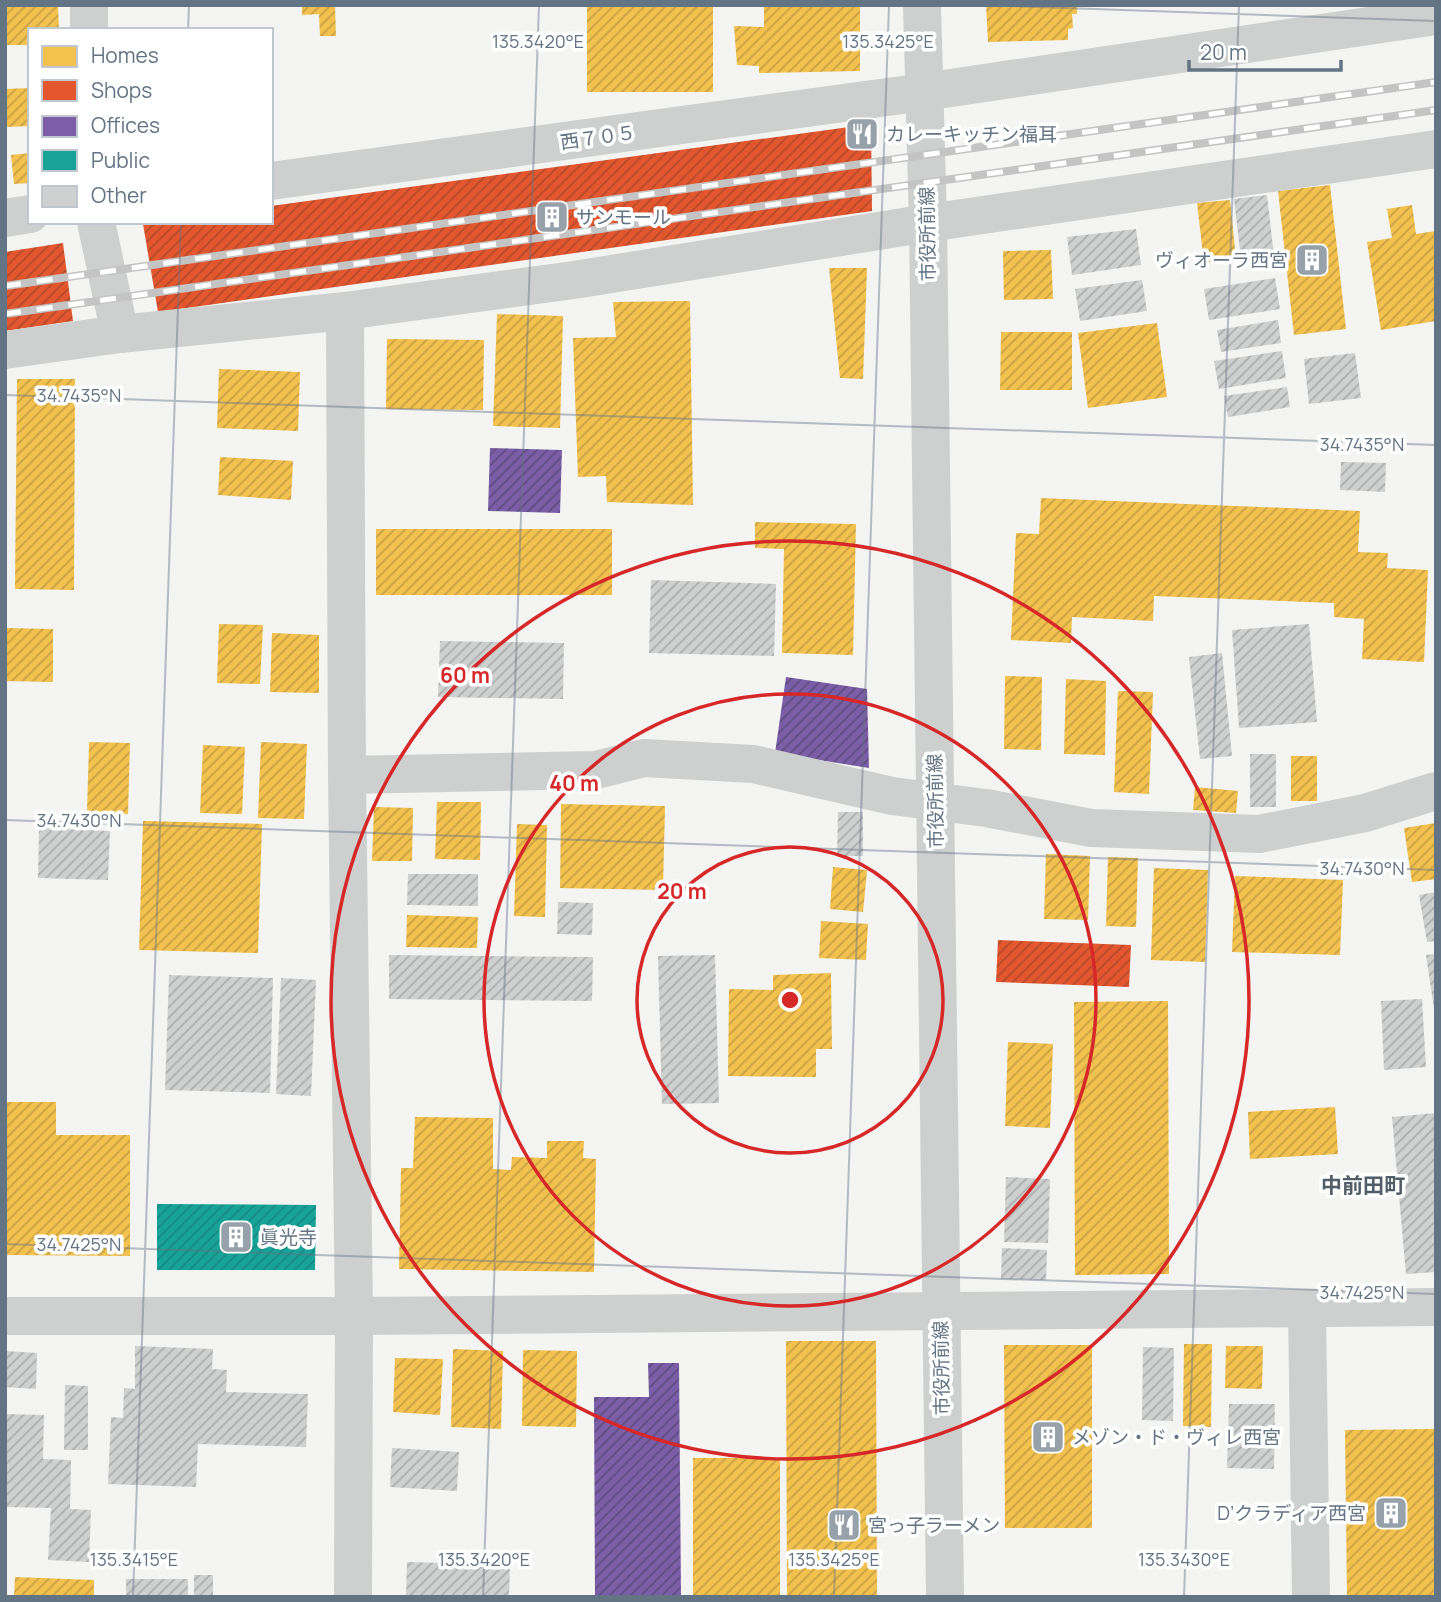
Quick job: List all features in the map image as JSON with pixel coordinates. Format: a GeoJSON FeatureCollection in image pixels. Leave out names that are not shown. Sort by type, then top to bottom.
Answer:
{"type":"FeatureCollection","features":[{"type":"Feature","properties":{"kind":"street"},"geometry":{"type":"LineString","coordinates":[[89,5],[89,28]]}},
{"type":"Feature","properties":{"kind":"street","name":"市役所前線"},"geometry":{"type":"LineString","coordinates":[[922,5],[928,223],[945,1597]]}},
{"type":"Feature","properties":{"kind":"street","name":"西７０５"},"geometry":{"type":"LineString","coordinates":[[273,181],[924,92],[1436,16]]}},
{"type":"Feature","properties":{"kind":"street"},"geometry":{"type":"LineString","coordinates":[[5,350],[120,334],[345,311],[574,280],[928,223],[1436,149]]}},
{"type":"Feature","properties":{"kind":"street"},"geometry":{"type":"LineString","coordinates":[[5,218],[28,214]]}},
{"type":"Feature","properties":{"kind":"street"},"geometry":{"type":"LineString","coordinates":[[96,224],[120,334]]}},
{"type":"Feature","properties":{"kind":"street"},"geometry":{"type":"LineString","coordinates":[[345,311],[347,775],[354,1317],[353,1597]]}},
{"type":"Feature","properties":{"kind":"street"},"geometry":{"type":"LineString","coordinates":[[347,775],[596,770],[643,758],[753,764],[892,796],[986,808],[1091,828],[1259,834],[1365,813],[1436,791]]}},
{"type":"Feature","properties":{"kind":"street"},"geometry":{"type":"LineString","coordinates":[[5,1316],[354,1317],[1436,1307]]}},
{"type":"Feature","properties":{"kind":"street"},"geometry":{"type":"LineString","coordinates":[[1307,1308],[1311,1597]]}},
{"type":"Feature","properties":{"kind":"building: Homes"},"geometry":{"type":"Polygon","coordinates":[[[5,5],[58,5],[59,28],[28,28],[28,45],[5,45],[5,5]]]}},
{"type":"Feature","properties":{"kind":"building: Homes"},"geometry":{"type":"Polygon","coordinates":[[[302,5],[335,5],[336,36],[320,36],[319,14],[302,15],[302,5]]]}},
{"type":"Feature","properties":{"kind":"building: Homes"},"geometry":{"type":"Polygon","coordinates":[[[587,5],[713,5],[713,92],[587,92],[587,5]]]}},
{"type":"Feature","properties":{"kind":"building: Homes"},"geometry":{"type":"Polygon","coordinates":[[[764,5],[860,5],[860,71],[759,73],[759,66],[737,65],[734,26],[764,27],[764,5]]]}},
{"type":"Feature","properties":{"kind":"building: Homes"},"geometry":{"type":"Polygon","coordinates":[[[986,5],[1077,5],[1077,14],[1072,14],[1073,28],[1068,29],[1068,40],[988,42],[986,5]]]}},
{"type":"Feature","properties":{"kind":"building: Homes"},"geometry":{"type":"Polygon","coordinates":[[[28,88],[28,126],[5,127],[5,89],[28,88]]]}},
{"type":"Feature","properties":{"kind":"building: Homes"},"geometry":{"type":"Polygon","coordinates":[[[28,153],[28,183],[14,184],[11,155],[28,153]]]}},
{"type":"Feature","properties":{"kind":"building: Homes","name":"ヴィオーラ西宮"},"geometry":{"type":"Polygon","coordinates":[[[1330,185],[1346,329],[1294,335],[1278,191],[1330,185]]]}},
{"type":"Feature","properties":{"kind":"building: Homes"},"geometry":{"type":"Polygon","coordinates":[[[1230,200],[1236,259],[1204,263],[1197,203],[1230,200]]]}},
{"type":"Feature","properties":{"kind":"building: Homes"},"geometry":{"type":"Polygon","coordinates":[[[1412,205],[1416,234],[1436,231],[1436,321],[1381,330],[1367,242],[1392,238],[1387,209],[1412,205]]]}},
{"type":"Feature","properties":{"kind":"building: Homes"},"geometry":{"type":"Polygon","coordinates":[[[1051,250],[1053,299],[1004,300],[1003,251],[1051,250]]]}},
{"type":"Feature","properties":{"kind":"building: Homes"},"geometry":{"type":"Polygon","coordinates":[[[829,268],[867,268],[863,379],[840,378],[829,268]]]}},
{"type":"Feature","properties":{"kind":"building: Homes"},"geometry":{"type":"Polygon","coordinates":[[[690,301],[693,505],[607,502],[606,476],[578,477],[573,338],[616,337],[613,302],[690,301]]]}},
{"type":"Feature","properties":{"kind":"building: Homes"},"geometry":{"type":"Polygon","coordinates":[[[497,314],[563,316],[560,428],[493,426],[497,314]]]}},
{"type":"Feature","properties":{"kind":"building: Homes"},"geometry":{"type":"Polygon","coordinates":[[[1157,323],[1167,397],[1088,408],[1078,333],[1157,323]]]}},
{"type":"Feature","properties":{"kind":"building: Homes"},"geometry":{"type":"Polygon","coordinates":[[[1001,332],[1072,332],[1072,390],[1000,390],[1001,332]]]}},
{"type":"Feature","properties":{"kind":"building: Homes"},"geometry":{"type":"Polygon","coordinates":[[[387,339],[484,340],[483,410],[386,409],[387,339]]]}},
{"type":"Feature","properties":{"kind":"building: Homes"},"geometry":{"type":"Polygon","coordinates":[[[219,369],[300,372],[298,431],[217,428],[219,369]]]}},
{"type":"Feature","properties":{"kind":"building: Homes"},"geometry":{"type":"Polygon","coordinates":[[[17,379],[75,379],[74,590],[15,589],[17,379]]]}},
{"type":"Feature","properties":{"kind":"building: Homes"},"geometry":{"type":"Polygon","coordinates":[[[220,457],[293,461],[291,500],[218,495],[220,457]]]}},
{"type":"Feature","properties":{"kind":"building: Homes"},"geometry":{"type":"Polygon","coordinates":[[[1041,498],[1360,511],[1358,552],[1388,553],[1387,568],[1428,570],[1424,662],[1362,659],[1364,619],[1334,617],[1334,603],[1154,596],[1153,621],[1072,617],[1071,643],[1011,640],[1016,533],[1039,534],[1041,498]]]}},
{"type":"Feature","properties":{"kind":"building: Homes"},"geometry":{"type":"Polygon","coordinates":[[[755,522],[856,524],[853,655],[782,653],[784,549],[755,548],[755,522]]]}},
{"type":"Feature","properties":{"kind":"building: Homes"},"geometry":{"type":"Polygon","coordinates":[[[376,529],[612,529],[612,595],[376,595],[376,529]]]}},
{"type":"Feature","properties":{"kind":"building: Homes"},"geometry":{"type":"Polygon","coordinates":[[[219,624],[263,625],[260,684],[217,683],[219,624]]]}},
{"type":"Feature","properties":{"kind":"building: Homes"},"geometry":{"type":"Polygon","coordinates":[[[5,628],[53,629],[53,682],[5,681],[5,628]]]}},
{"type":"Feature","properties":{"kind":"building: Homes"},"geometry":{"type":"Polygon","coordinates":[[[272,633],[319,635],[319,693],[270,692],[272,633]]]}},
{"type":"Feature","properties":{"kind":"building: Homes"},"geometry":{"type":"Polygon","coordinates":[[[1005,676],[1042,677],[1041,750],[1004,749],[1005,676]]]}},
{"type":"Feature","properties":{"kind":"building: Homes"},"geometry":{"type":"Polygon","coordinates":[[[1066,679],[1106,681],[1105,755],[1064,754],[1066,679]]]}},
{"type":"Feature","properties":{"kind":"building: Homes"},"geometry":{"type":"Polygon","coordinates":[[[1118,691],[1153,692],[1149,794],[1114,792],[1118,691]]]}},
{"type":"Feature","properties":{"kind":"building: Homes"},"geometry":{"type":"Polygon","coordinates":[[[89,742],[130,743],[128,814],[87,813],[89,742]]]}},
{"type":"Feature","properties":{"kind":"building: Homes"},"geometry":{"type":"Polygon","coordinates":[[[261,742],[307,744],[304,819],[258,818],[261,742]]]}},
{"type":"Feature","properties":{"kind":"building: Homes"},"geometry":{"type":"Polygon","coordinates":[[[203,745],[245,747],[242,814],[200,813],[203,745]]]}},
{"type":"Feature","properties":{"kind":"building: Homes"},"geometry":{"type":"Polygon","coordinates":[[[1291,756],[1317,756],[1317,801],[1291,801],[1291,756]]]}},
{"type":"Feature","properties":{"kind":"building: Homes"},"geometry":{"type":"Polygon","coordinates":[[[1195,787],[1238,791],[1236,813],[1193,810],[1195,787]]]}},
{"type":"Feature","properties":{"kind":"building: Homes"},"geometry":{"type":"Polygon","coordinates":[[[437,802],[481,802],[480,860],[435,859],[437,802]]]}},
{"type":"Feature","properties":{"kind":"building: Homes"},"geometry":{"type":"Polygon","coordinates":[[[561,804],[665,806],[663,890],[560,888],[561,804]]]}},
{"type":"Feature","properties":{"kind":"building: Homes"},"geometry":{"type":"Polygon","coordinates":[[[374,807],[413,808],[412,861],[372,861],[374,807]]]}},
{"type":"Feature","properties":{"kind":"building: Homes"},"geometry":{"type":"Polygon","coordinates":[[[143,821],[262,824],[258,953],[139,950],[143,821]]]}},
{"type":"Feature","properties":{"kind":"building: Homes"},"geometry":{"type":"Polygon","coordinates":[[[1436,823],[1436,879],[1412,882],[1404,828],[1436,823]]]}},
{"type":"Feature","properties":{"kind":"building: Homes"},"geometry":{"type":"Polygon","coordinates":[[[517,824],[547,825],[545,917],[514,916],[517,824]]]}},
{"type":"Feature","properties":{"kind":"building: Homes"},"geometry":{"type":"Polygon","coordinates":[[[1046,854],[1090,856],[1088,920],[1044,919],[1046,854]]]}},
{"type":"Feature","properties":{"kind":"building: Homes"},"geometry":{"type":"Polygon","coordinates":[[[1108,857],[1138,858],[1136,927],[1106,926],[1108,857]]]}},
{"type":"Feature","properties":{"kind":"building: Homes"},"geometry":{"type":"Polygon","coordinates":[[[833,867],[867,870],[863,912],[830,909],[833,867]]]}},
{"type":"Feature","properties":{"kind":"building: Homes"},"geometry":{"type":"Polygon","coordinates":[[[1154,868],[1208,870],[1205,962],[1151,960],[1154,868]]]}},
{"type":"Feature","properties":{"kind":"building: Homes"},"geometry":{"type":"Polygon","coordinates":[[[1235,876],[1343,880],[1340,955],[1232,952],[1235,876]]]}},
{"type":"Feature","properties":{"kind":"building: Homes"},"geometry":{"type":"Polygon","coordinates":[[[407,915],[478,917],[477,948],[406,947],[407,915]]]}},
{"type":"Feature","properties":{"kind":"building: Homes"},"geometry":{"type":"Polygon","coordinates":[[[821,921],[868,924],[866,960],[819,958],[821,921]]]}},
{"type":"Feature","properties":{"kind":"building: Homes"},"geometry":{"type":"Polygon","coordinates":[[[831,973],[832,1049],[816,1049],[816,1077],[728,1076],[729,989],[773,990],[773,975],[831,973]]]}},
{"type":"Feature","properties":{"kind":"building: Homes"},"geometry":{"type":"Polygon","coordinates":[[[1168,1001],[1169,1274],[1075,1275],[1074,1002],[1168,1001]]]}},
{"type":"Feature","properties":{"kind":"building: Homes"},"geometry":{"type":"Polygon","coordinates":[[[1008,1042],[1053,1044],[1050,1128],[1005,1126],[1008,1042]]]}},
{"type":"Feature","properties":{"kind":"building: Homes"},"geometry":{"type":"Polygon","coordinates":[[[7,1102],[56,1102],[56,1135],[130,1135],[130,1256],[5,1255],[7,1102]]]}},
{"type":"Feature","properties":{"kind":"building: Homes"},"geometry":{"type":"Polygon","coordinates":[[[1335,1107],[1338,1154],[1250,1159],[1248,1112],[1335,1107]]]}},
{"type":"Feature","properties":{"kind":"building: Homes"},"geometry":{"type":"Polygon","coordinates":[[[415,1117],[493,1118],[493,1169],[511,1170],[512,1157],[547,1158],[547,1141],[584,1141],[583,1158],[596,1159],[594,1272],[399,1269],[401,1168],[413,1168],[415,1117]]]}},
{"type":"Feature","properties":{"kind":"building: Homes"},"geometry":{"type":"Polygon","coordinates":[[[786,1341],[876,1341],[877,1597],[787,1597],[786,1341]]]}},
{"type":"Feature","properties":{"kind":"building: Homes"},"geometry":{"type":"Polygon","coordinates":[[[1184,1344],[1212,1344],[1211,1427],[1183,1426],[1184,1344]]]}},
{"type":"Feature","properties":{"kind":"building: Homes","name":"メゾン・ド・ヴィレ西宮"},"geometry":{"type":"Polygon","coordinates":[[[1004,1345],[1092,1345],[1092,1528],[1005,1528],[1004,1345]]]}},
{"type":"Feature","properties":{"kind":"building: Homes"},"geometry":{"type":"Polygon","coordinates":[[[1226,1346],[1263,1346],[1262,1389],[1225,1388],[1226,1346]]]}},
{"type":"Feature","properties":{"kind":"building: Homes"},"geometry":{"type":"Polygon","coordinates":[[[453,1349],[503,1351],[501,1429],[451,1427],[453,1349]]]}},
{"type":"Feature","properties":{"kind":"building: Homes"},"geometry":{"type":"Polygon","coordinates":[[[523,1350],[577,1351],[576,1427],[522,1426],[523,1350]]]}},
{"type":"Feature","properties":{"kind":"building: Homes"},"geometry":{"type":"Polygon","coordinates":[[[395,1358],[443,1359],[440,1415],[393,1412],[395,1358]]]}},
{"type":"Feature","properties":{"kind":"building: Homes","name":"D’クラディア西宮"},"geometry":{"type":"Polygon","coordinates":[[[1436,1429],[1436,1597],[1347,1597],[1345,1430],[1436,1429]]]}},
{"type":"Feature","properties":{"kind":"building: Homes"},"geometry":{"type":"Polygon","coordinates":[[[693,1458],[780,1458],[780,1597],[693,1597],[693,1458]]]}},
{"type":"Feature","properties":{"kind":"building: Homes"},"geometry":{"type":"Polygon","coordinates":[[[15,1577],[94,1580],[94,1597],[14,1597],[15,1577]]]}},
{"type":"Feature","properties":{"kind":"building: Shops","name":"サンモール"},"geometry":{"type":"Polygon","coordinates":[[[871,124],[872,211],[158,312],[143,224],[273,224],[273,206],[871,124]]]}},
{"type":"Feature","properties":{"kind":"building: Shops"},"geometry":{"type":"Polygon","coordinates":[[[63,243],[73,321],[5,331],[5,252],[63,243]]]}},
{"type":"Feature","properties":{"kind":"building: Shops"},"geometry":{"type":"Polygon","coordinates":[[[998,940],[1131,945],[1129,987],[996,982],[998,940]]]}},
{"type":"Feature","properties":{"kind":"building: Offices"},"geometry":{"type":"Polygon","coordinates":[[[490,448],[562,450],[560,513],[488,511],[490,448]]]}},
{"type":"Feature","properties":{"kind":"building: Offices"},"geometry":{"type":"Polygon","coordinates":[[[786,677],[867,689],[869,768],[775,753],[786,677]]]}},
{"type":"Feature","properties":{"kind":"building: Offices"},"geometry":{"type":"Polygon","coordinates":[[[648,1363],[679,1363],[681,1597],[595,1597],[594,1397],[649,1397],[648,1363]]]}},
{"type":"Feature","properties":{"kind":"building: Public","name":"眞光寺"},"geometry":{"type":"Polygon","coordinates":[[[157,1204],[316,1205],[315,1270],[157,1270],[157,1204]]]}},
{"type":"Feature","properties":{"kind":"building: Other"},"geometry":{"type":"Polygon","coordinates":[[[1267,195],[1274,256],[1241,259],[1234,199],[1267,195]]]}},
{"type":"Feature","properties":{"kind":"building: Other"},"geometry":{"type":"Polygon","coordinates":[[[1136,229],[1141,265],[1072,275],[1067,237],[1136,229]]]}},
{"type":"Feature","properties":{"kind":"building: Other"},"geometry":{"type":"Polygon","coordinates":[[[1275,278],[1280,309],[1209,320],[1204,289],[1275,278]]]}},
{"type":"Feature","properties":{"kind":"building: Other"},"geometry":{"type":"Polygon","coordinates":[[[1142,280],[1147,311],[1080,321],[1075,289],[1142,280]]]}},
{"type":"Feature","properties":{"kind":"building: Other"},"geometry":{"type":"Polygon","coordinates":[[[1278,320],[1281,343],[1221,352],[1217,330],[1278,320]]]}},
{"type":"Feature","properties":{"kind":"building: Other"},"geometry":{"type":"Polygon","coordinates":[[[1282,351],[1286,378],[1219,389],[1214,361],[1282,351]]]}},
{"type":"Feature","properties":{"kind":"building: Other"},"geometry":{"type":"Polygon","coordinates":[[[1355,353],[1361,398],[1309,404],[1304,359],[1355,353]]]}},
{"type":"Feature","properties":{"kind":"building: Other"},"geometry":{"type":"Polygon","coordinates":[[[1287,387],[1290,407],[1228,417],[1224,396],[1287,387]]]}},
{"type":"Feature","properties":{"kind":"building: Other"},"geometry":{"type":"Polygon","coordinates":[[[1341,462],[1386,463],[1385,492],[1340,490],[1341,462]]]}},
{"type":"Feature","properties":{"kind":"building: Other"},"geometry":{"type":"Polygon","coordinates":[[[651,580],[776,584],[774,656],[649,653],[651,580]]]}},
{"type":"Feature","properties":{"kind":"building: Other"},"geometry":{"type":"Polygon","coordinates":[[[1309,624],[1317,722],[1239,728],[1232,630],[1309,624]]]}},
{"type":"Feature","properties":{"kind":"building: Other"},"geometry":{"type":"Polygon","coordinates":[[[440,641],[564,643],[563,699],[438,697],[440,641]]]}},
{"type":"Feature","properties":{"kind":"building: Other"},"geometry":{"type":"Polygon","coordinates":[[[1222,653],[1232,756],[1200,759],[1189,657],[1222,653]]]}},
{"type":"Feature","properties":{"kind":"building: Other"},"geometry":{"type":"Polygon","coordinates":[[[1250,754],[1276,754],[1276,807],[1250,807],[1250,754]]]}},
{"type":"Feature","properties":{"kind":"building: Other"},"geometry":{"type":"Polygon","coordinates":[[[838,812],[863,812],[863,856],[837,856],[838,812]]]}},
{"type":"Feature","properties":{"kind":"building: Other"},"geometry":{"type":"Polygon","coordinates":[[[39,828],[110,831],[108,880],[38,878],[39,828]]]}},
{"type":"Feature","properties":{"kind":"building: Other"},"geometry":{"type":"Polygon","coordinates":[[[408,874],[478,874],[478,906],[407,905],[408,874]]]}},
{"type":"Feature","properties":{"kind":"building: Other"},"geometry":{"type":"Polygon","coordinates":[[[1436,892],[1436,941],[1427,942],[1419,895],[1436,892]]]}},
{"type":"Feature","properties":{"kind":"building: Other"},"geometry":{"type":"Polygon","coordinates":[[[558,902],[593,903],[592,935],[557,934],[558,902]]]}},
{"type":"Feature","properties":{"kind":"building: Other"},"geometry":{"type":"Polygon","coordinates":[[[1436,954],[1436,1009],[1434,1009],[1426,955],[1436,954]]]}},
{"type":"Feature","properties":{"kind":"building: Other"},"geometry":{"type":"Polygon","coordinates":[[[389,955],[593,957],[592,1001],[389,999],[389,955]]]}},
{"type":"Feature","properties":{"kind":"building: Other"},"geometry":{"type":"Polygon","coordinates":[[[715,955],[719,1103],[662,1104],[658,956],[715,955]]]}},
{"type":"Feature","properties":{"kind":"building: Other"},"geometry":{"type":"Polygon","coordinates":[[[169,975],[273,978],[270,1093],[165,1090],[169,975]]]}},
{"type":"Feature","properties":{"kind":"building: Other"},"geometry":{"type":"Polygon","coordinates":[[[281,978],[316,980],[311,1096],[276,1094],[281,978]]]}},
{"type":"Feature","properties":{"kind":"building: Other"},"geometry":{"type":"Polygon","coordinates":[[[1422,999],[1426,1067],[1384,1070],[1381,1001],[1422,999]]]}},
{"type":"Feature","properties":{"kind":"building: Other"},"geometry":{"type":"Polygon","coordinates":[[[1436,1113],[1436,1272],[1406,1274],[1392,1117],[1436,1113]]]}},
{"type":"Feature","properties":{"kind":"building: Other"},"geometry":{"type":"Polygon","coordinates":[[[1006,1177],[1050,1179],[1048,1243],[1004,1242],[1006,1177]]]}},
{"type":"Feature","properties":{"kind":"building: Other"},"geometry":{"type":"Polygon","coordinates":[[[1002,1248],[1047,1250],[1046,1280],[1001,1279],[1002,1248]]]}},
{"type":"Feature","properties":{"kind":"building: Other"},"geometry":{"type":"Polygon","coordinates":[[[135,1346],[213,1349],[212,1369],[227,1370],[226,1392],[308,1394],[306,1447],[198,1444],[196,1487],[108,1484],[111,1417],[123,1418],[124,1388],[135,1389],[135,1346]]]}},
{"type":"Feature","properties":{"kind":"building: Other"},"geometry":{"type":"Polygon","coordinates":[[[1143,1347],[1174,1348],[1173,1421],[1142,1420],[1143,1347]]]}},
{"type":"Feature","properties":{"kind":"building: Other"},"geometry":{"type":"Polygon","coordinates":[[[5,1351],[37,1353],[36,1389],[5,1387],[5,1351]]]}},
{"type":"Feature","properties":{"kind":"building: Other"},"geometry":{"type":"Polygon","coordinates":[[[65,1385],[88,1386],[88,1450],[64,1450],[65,1385]]]}},
{"type":"Feature","properties":{"kind":"building: Other"},"geometry":{"type":"Polygon","coordinates":[[[1229,1404],[1275,1404],[1274,1469],[1227,1468],[1229,1404]]]}},
{"type":"Feature","properties":{"kind":"building: Other"},"geometry":{"type":"Polygon","coordinates":[[[5,1414],[44,1415],[43,1459],[71,1460],[70,1509],[91,1510],[89,1562],[48,1560],[51,1508],[5,1507],[5,1414]]]}},
{"type":"Feature","properties":{"kind":"building: Other"},"geometry":{"type":"Polygon","coordinates":[[[392,1448],[459,1452],[457,1491],[390,1487],[392,1448]]]}},
{"type":"Feature","properties":{"kind":"building: Other"},"geometry":{"type":"Polygon","coordinates":[[[407,1562],[510,1565],[509,1597],[406,1597],[407,1562]]]}},
{"type":"Feature","properties":{"kind":"building: Other"},"geometry":{"type":"Polygon","coordinates":[[[194,1575],[213,1575],[213,1597],[194,1597],[194,1575]]]}},
{"type":"Feature","properties":{"kind":"building: Other"},"geometry":{"type":"Polygon","coordinates":[[[126,1579],[188,1579],[188,1597],[126,1597],[126,1579]]]}},
{"type":"Feature","properties":{"kind":"railway"},"geometry":{"type":"LineString","coordinates":[[5,286],[1436,82]]}},
{"type":"Feature","properties":{"kind":"railway"},"geometry":{"type":"LineString","coordinates":[[5,314],[1436,110]]}},
{"type":"Feature","properties":{"kind":"place","name":"カレーキッチン福耳"},"geometry":{"type":"Point","coordinates":[862,134]}},
{"type":"Feature","properties":{"kind":"place","name":"サンモール"},"geometry":{"type":"Point","coordinates":[552,217]}},
{"type":"Feature","properties":{"kind":"place","name":"ヴィオーラ西宮"},"geometry":{"type":"Point","coordinates":[1312,260]}},
{"type":"Feature","properties":{"kind":"place","name":"眞光寺"},"geometry":{"type":"Point","coordinates":[236,1237]}},
{"type":"Feature","properties":{"kind":"place","name":"メゾン・ド・ヴィレ西宮"},"geometry":{"type":"Point","coordinates":[1048,1437]}},
{"type":"Feature","properties":{"kind":"place","name":"D’クラディア西宮"},"geometry":{"type":"Point","coordinates":[1391,1513]}},
{"type":"Feature","properties":{"kind":"place","name":"宮っ子ラーメン"},"geometry":{"type":"Point","coordinates":[844,1525]}},
{"type":"Feature","properties":{"kind":"district","name":"中前田町"},"geometry":{"type":"Point","coordinates":[1363,1185]}}]}
